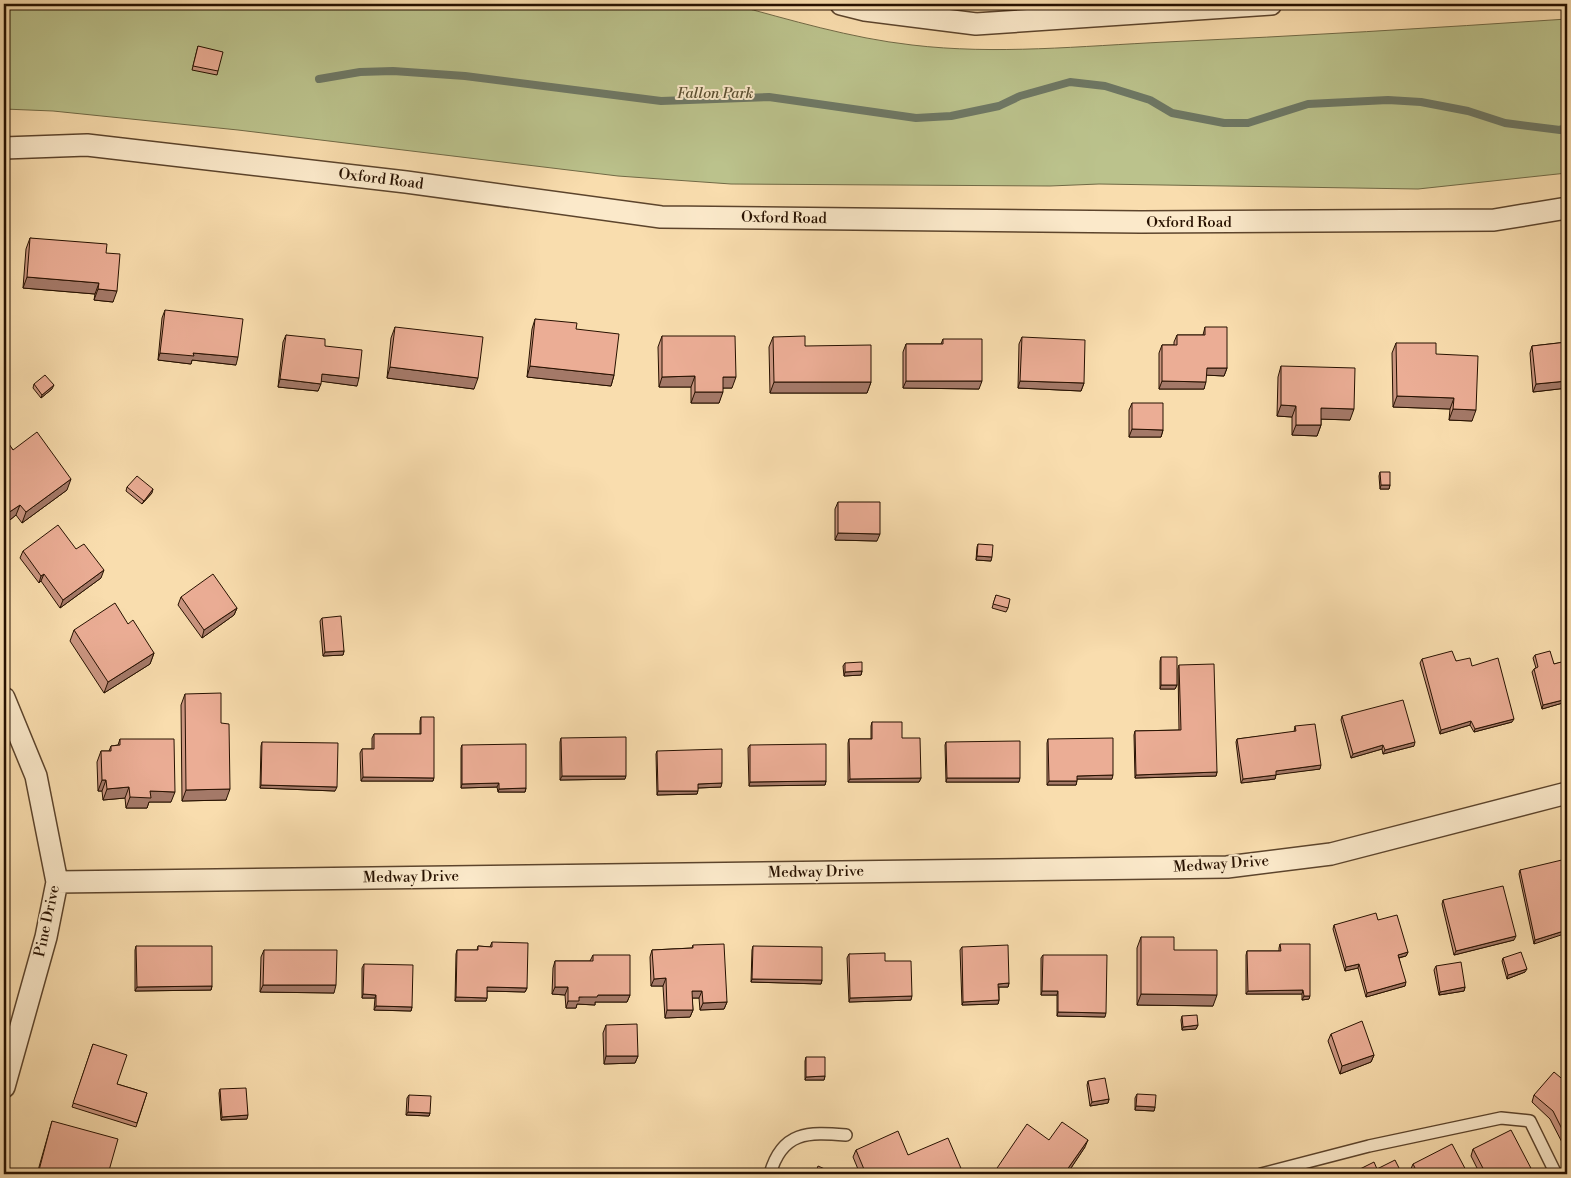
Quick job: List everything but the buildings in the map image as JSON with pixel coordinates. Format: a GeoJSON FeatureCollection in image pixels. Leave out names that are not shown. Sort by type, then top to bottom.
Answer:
{"type":"FeatureCollection","features":[{"type":"Feature","properties":{"kind":"street"},"geometry":{"type":"LineString","coordinates":[[841,4],[866,6],[976,24],[1271,4]]}},
{"type":"Feature","properties":{"kind":"street","name":"Oxford Road"},"geometry":{"type":"LineString","coordinates":[[4,148],[87,146],[406,182],[661,217],[1141,222],[1494,220],[1567,208]]}},
{"type":"Feature","properties":{"kind":"street","name":"Pine Drive"},"geometry":{"type":"LineString","coordinates":[[4,698],[36,776],[57,882],[46,937],[4,1087]]}},
{"type":"Feature","properties":{"kind":"street","name":"Medway Drive"},"geometry":{"type":"LineString","coordinates":[[57,882],[1227,867],[1331,854],[1567,793]]}},
{"type":"Feature","properties":{"kind":"lane"},"geometry":{"type":"LineString","coordinates":[[1260,1174],[1369,1146],[1501,1118],[1530,1121],[1556,1174]]}},
{"type":"Feature","properties":{"kind":"lane"},"geometry":{"type":"LineString","coordinates":[[770,1174],[773,1163],[781,1149],[796,1136],[813,1133],[846,1135]]}},
{"type":"Feature","properties":{"kind":"green space","name":"Fallon Park"},"geometry":{"type":"Polygon","coordinates":[[[4,4],[731,4],[821,28],[889,42],[944,48],[1007,50],[1366,32],[1567,19],[1567,173],[1418,189],[1099,184],[1050,186],[731,184],[618,176],[238,130],[53,111],[4,109],[4,4]]]}},
{"type":"Feature","properties":{"kind":"waterway"},"geometry":{"type":"LineString","coordinates":[[319,79],[360,72],[393,71],[465,76],[661,101],[769,97],[916,118],[951,116],[999,106],[1020,96],[1070,82],[1105,86],[1150,100],[1172,113],[1224,123],[1248,123],[1308,104],[1388,100],[1421,102],[1468,111],[1505,123],[1560,130],[1567,127]]}}]}
